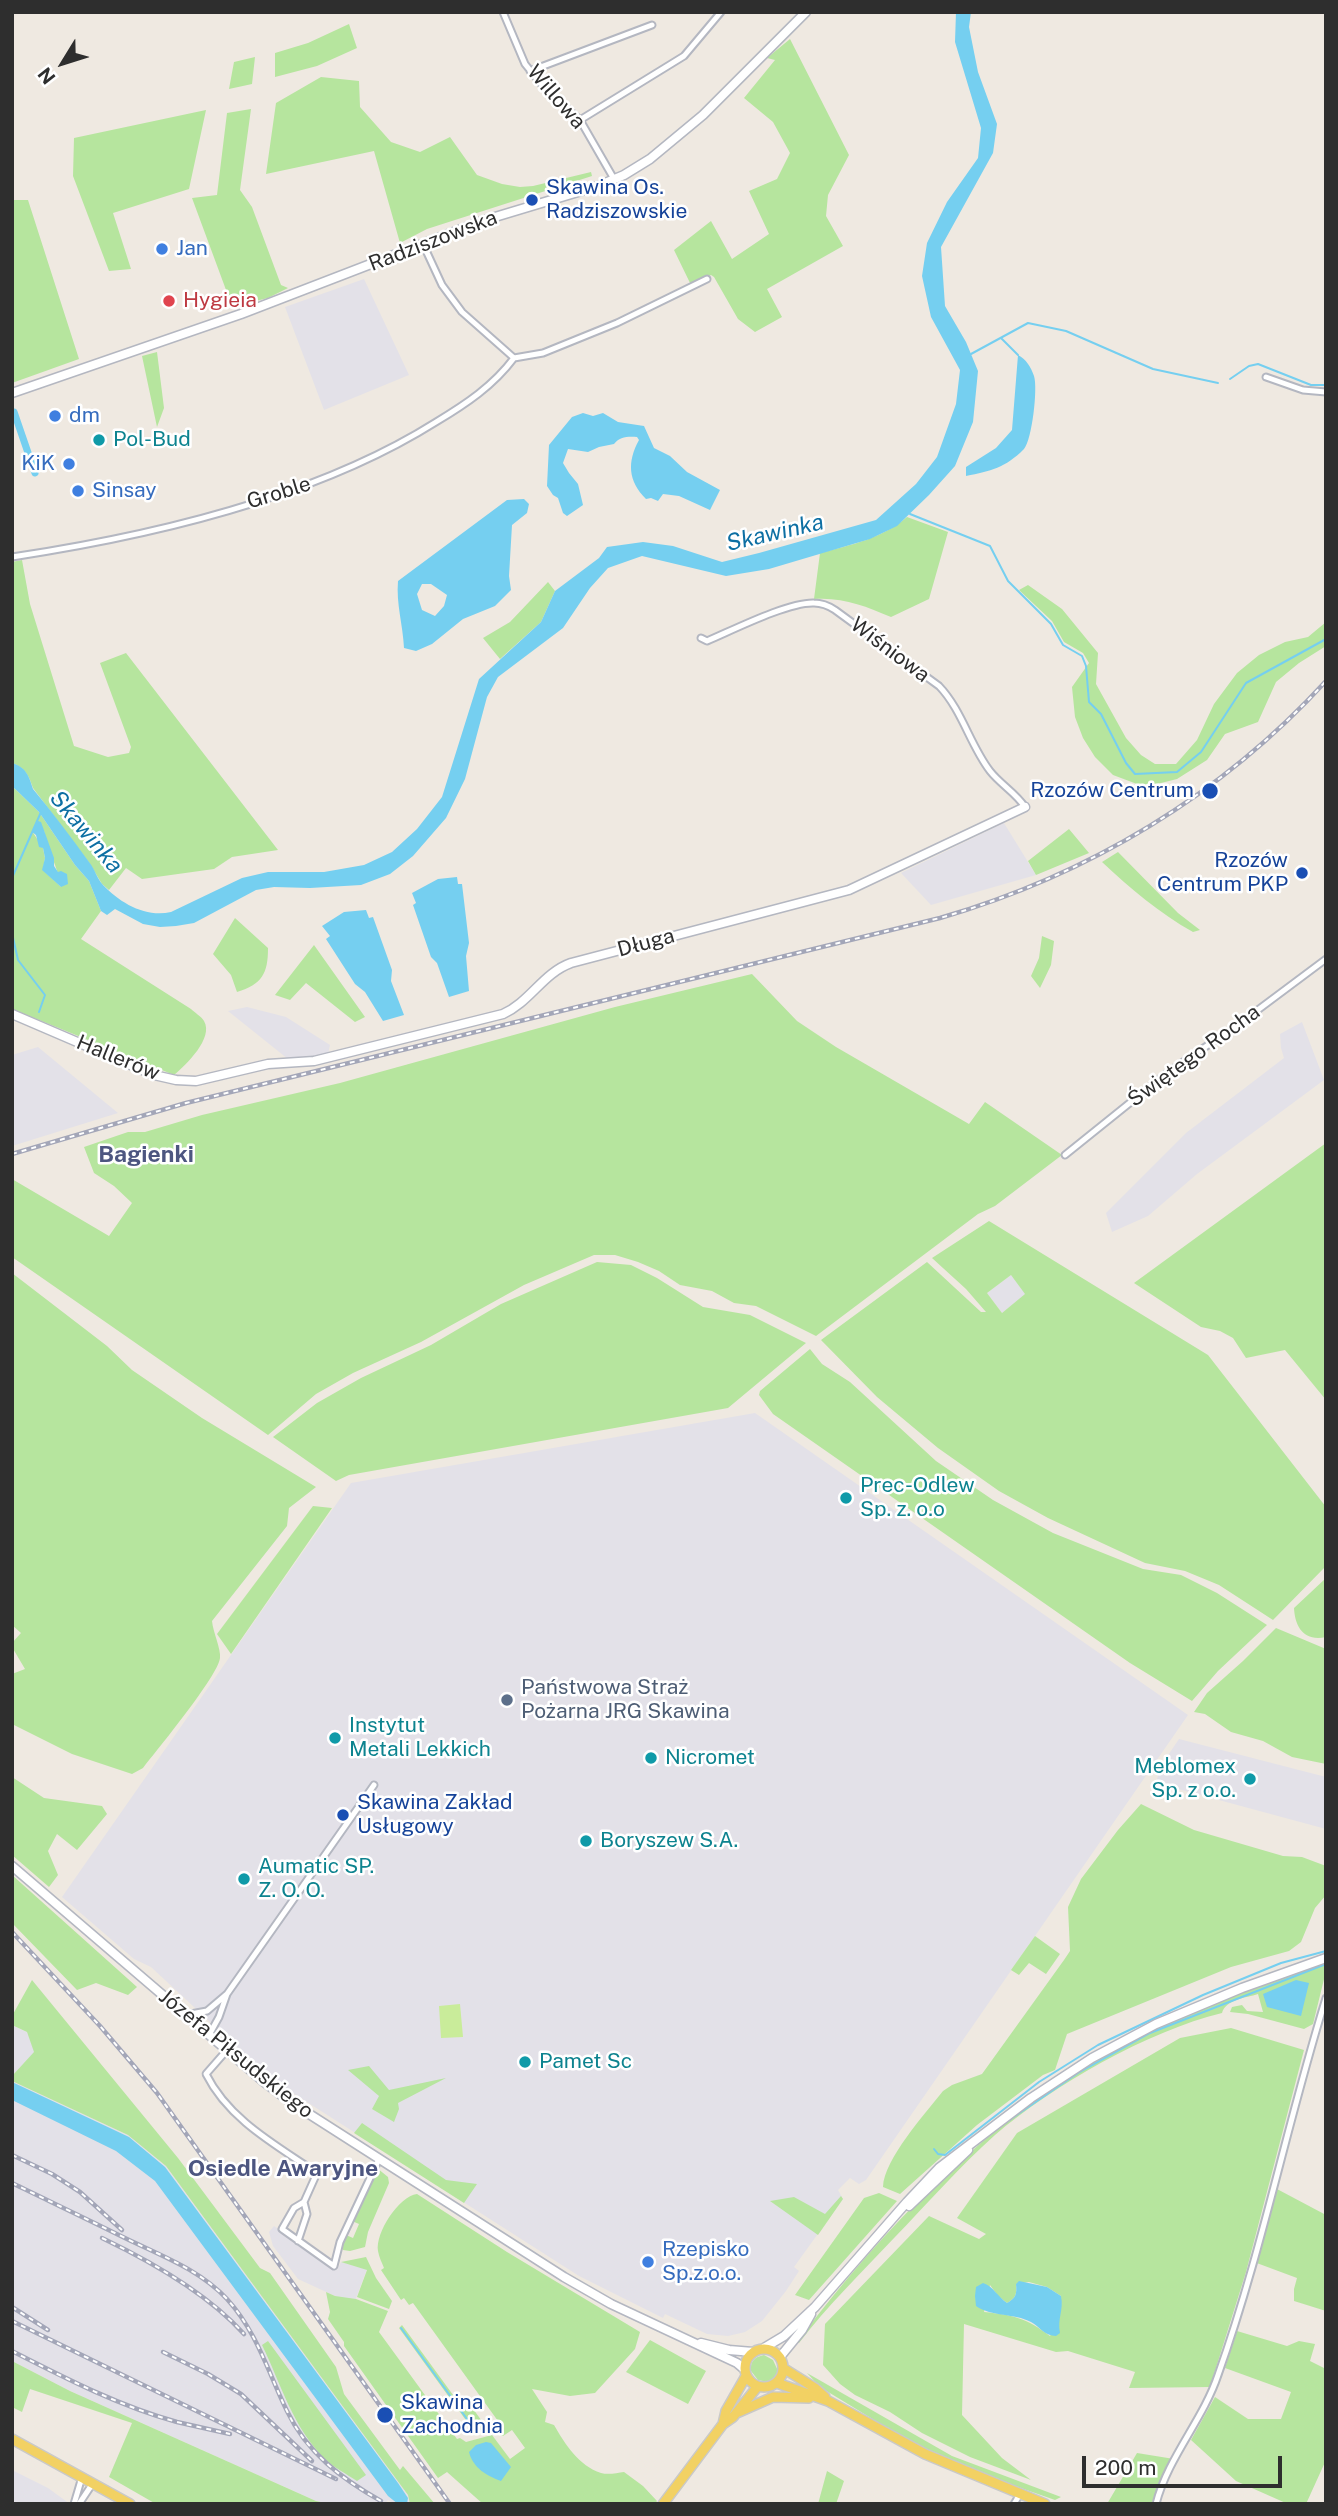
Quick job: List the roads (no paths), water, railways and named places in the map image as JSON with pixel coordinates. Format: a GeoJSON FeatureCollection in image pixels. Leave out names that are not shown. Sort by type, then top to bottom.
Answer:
{"type":"FeatureCollection","features":[{"type":"Feature","properties":{"kind":"main road"},"geometry":{"type":"LineString","coordinates":[[723,2424],[726,2411],[745,2373],[746,2361],[752,2352],[764,2348],[780,2357],[783,2368],[777,2382],[770,2386],[758,2386],[745,2373]]}},
{"type":"Feature","properties":{"kind":"main road"},"geometry":{"type":"LineString","coordinates":[[783,2368],[815,2388],[828,2401]]}},
{"type":"Feature","properties":{"kind":"main road"},"geometry":{"type":"LineString","coordinates":[[777,2382],[828,2401],[904,2444],[1045,2504]]}},
{"type":"Feature","properties":{"kind":"main road"},"geometry":{"type":"LineString","coordinates":[[663,2504],[723,2424],[737,2412],[758,2386]]}},
{"type":"Feature","properties":{"kind":"main road"},"geometry":{"type":"LineString","coordinates":[[737,2412],[765,2399],[780,2396],[828,2401]]}},
{"type":"Feature","properties":{"kind":"main road"},"geometry":{"type":"LineString","coordinates":[[12,2439],[130,2504]]}},
{"type":"Feature","properties":{"kind":"street","name":"Willowa"},"geometry":{"type":"LineString","coordinates":[[503,12],[525,64],[542,85],[580,120],[614,180]]}},
{"type":"Feature","properties":{"kind":"street"},"geometry":{"type":"LineString","coordinates":[[707,12],[712,20]]}},
{"type":"Feature","properties":{"kind":"street"},"geometry":{"type":"LineString","coordinates":[[580,120],[684,56],[721,12]]}},
{"type":"Feature","properties":{"kind":"street","name":"Radziszowska"},"geometry":{"type":"LineString","coordinates":[[12,393],[230,318],[501,214],[614,180],[650,159],[703,115],[806,12]]}},
{"type":"Feature","properties":{"kind":"street"},"geometry":{"type":"LineString","coordinates":[[530,71],[652,25]]}},
{"type":"Feature","properties":{"kind":"street"},"geometry":{"type":"LineString","coordinates":[[423,244],[442,285],[461,312],[514,358],[543,353],[617,323],[707,279]]}},
{"type":"Feature","properties":{"kind":"street","name":"Groble"},"geometry":{"type":"LineString","coordinates":[[12,557],[69,548],[207,516],[317,482],[414,436],[475,398],[514,358]]}},
{"type":"Feature","properties":{"kind":"street"},"geometry":{"type":"LineString","coordinates":[[1266,377],[1303,390],[1326,392]]}},
{"type":"Feature","properties":{"kind":"street","name":"Wiśniowa"},"geometry":{"type":"LineString","coordinates":[[701,638],[708,641],[748,623],[810,603],[824,604],[939,686],[948,696],[991,773],[1024,807]]}},
{"type":"Feature","properties":{"kind":"street","name":"Długa"},"geometry":{"type":"LineString","coordinates":[[268,1064],[334,1058],[503,1014],[523,1001],[548,975],[562,966],[849,890],[1024,807]]}},
{"type":"Feature","properties":{"kind":"street","name":"Świętego Rocha"},"geometry":{"type":"LineString","coordinates":[[1065,1155],[1167,1073],[1239,1024],[1326,959]]}},
{"type":"Feature","properties":{"kind":"street","name":"Hallerów"},"geometry":{"type":"LineString","coordinates":[[12,1014],[154,1075],[176,1080],[211,1079],[268,1064]]}},
{"type":"Feature","properties":{"kind":"street"},"geometry":{"type":"LineString","coordinates":[[199,2026],[207,2011],[227,1994],[374,1785]]}},
{"type":"Feature","properties":{"kind":"street","name":"Józefa Piłsudskiego"},"geometry":{"type":"LineString","coordinates":[[12,1866],[285,2098],[564,2277],[611,2304],[696,2343],[745,2373]]}},
{"type":"Feature","properties":{"kind":"street"},"geometry":{"type":"LineString","coordinates":[[764,2348],[784,2336],[815,2307],[939,2168],[1051,2084],[1121,2041],[1202,2004],[1326,1958]]}},
{"type":"Feature","properties":{"kind":"street"},"geometry":{"type":"LineString","coordinates":[[209,2035],[227,1994]]}},
{"type":"Feature","properties":{"kind":"street"},"geometry":{"type":"LineString","coordinates":[[1156,2504],[1166,2474],[1217,2379],[1239,2314],[1326,1998]]}},
{"type":"Feature","properties":{"kind":"street"},"geometry":{"type":"LineString","coordinates":[[186,2015],[207,2011]]}},
{"type":"Feature","properties":{"kind":"street"},"geometry":{"type":"LineString","coordinates":[[227,2050],[206,2074],[229,2109],[257,2132],[317,2173],[304,2202],[294,2208],[282,2229],[334,2266],[340,2242],[379,2159]]}},
{"type":"Feature","properties":{"kind":"street"},"geometry":{"type":"LineString","coordinates":[[298,2241],[307,2214],[304,2202]]}},
{"type":"Feature","properties":{"kind":"street"},"geometry":{"type":"LineString","coordinates":[[780,2357],[802,2330],[815,2307]]}},
{"type":"Feature","properties":{"kind":"street","name":"Józefa Piłsudskiego"},"geometry":{"type":"LineString","coordinates":[[696,2343],[752,2352]]}},
{"type":"Feature","properties":{"kind":"street"},"geometry":{"type":"LineString","coordinates":[[76,2504],[82,2477]]}},
{"type":"Feature","properties":{"kind":"street"},"geometry":{"type":"LineString","coordinates":[[76,2504],[93,2483]]}},
{"type":"Feature","properties":{"kind":"street"},"geometry":{"type":"LineString","coordinates":[[1014,2504],[1020,2494]]}},
{"type":"Feature","properties":{"kind":"water"},"geometry":{"type":"Polygon","coordinates":[[[956,12],[971,12],[969,27],[978,72],[997,124],[993,153],[941,247],[945,306],[966,342],[978,371],[973,422],[955,466],[929,495],[897,526],[870,539],[769,569],[726,576],[642,556],[608,568],[590,588],[563,628],[498,677],[487,697],[465,779],[446,818],[413,856],[390,874],[361,885],[274,887],[256,890],[194,923],[176,926],[143,924],[115,909],[107,915],[101,911],[89,881],[39,812],[12,786],[12,763],[26,773],[33,789],[103,885],[117,898],[143,911],[171,912],[242,878],[268,872],[324,872],[364,865],[392,852],[417,829],[442,797],[479,679],[541,622],[555,591],[599,558],[607,547],[643,542],[673,546],[722,562],[876,520],[916,484],[937,457],[956,404],[960,370],[931,317],[922,276],[927,243],[947,202],[978,158],[981,128],[955,42],[956,12]]]}},
{"type":"Feature","properties":{"kind":"water"},"geometry":{"type":"Polygon","coordinates":[[[1018,355],[1030,366],[1035,382],[1033,414],[1027,444],[1004,465],[966,476],[966,467],[996,448],[1012,430],[1018,355]]]}},
{"type":"Feature","properties":{"kind":"water"},"geometry":{"type":"Polygon","coordinates":[[[583,413],[593,416],[603,413],[618,422],[644,426],[654,448],[670,456],[687,472],[720,490],[710,510],[679,496],[663,494],[658,501],[646,499],[636,485],[631,471],[632,456],[639,440],[637,437],[630,437],[588,452],[568,449],[563,463],[578,484],[583,505],[567,516],[563,513],[558,498],[547,486],[549,445],[572,417],[583,413]]]}},
{"type":"Feature","properties":{"kind":"water"},"geometry":{"type":"Polygon","coordinates":[[[524,499],[529,504],[527,513],[512,525],[509,576],[511,590],[495,606],[463,619],[432,644],[416,651],[404,648],[398,581],[507,500],[524,499]],[[422,584],[417,594],[422,610],[435,616],[444,606],[447,595],[431,584],[422,584]]]}},
{"type":"Feature","properties":{"kind":"water"},"geometry":{"type":"Polygon","coordinates":[[[38,821],[41,822],[54,858],[54,866],[58,872],[67,874],[68,884],[61,887],[42,870],[45,858],[43,848],[39,847],[36,835],[32,832],[38,821]]]}},
{"type":"Feature","properties":{"kind":"water"},"geometry":{"type":"Polygon","coordinates":[[[457,877],[458,884],[462,884],[469,943],[466,956],[469,991],[449,997],[437,963],[431,957],[413,905],[416,903],[412,893],[438,879],[457,877]]]}},
{"type":"Feature","properties":{"kind":"water"},"geometry":{"type":"Polygon","coordinates":[[[366,910],[369,918],[373,917],[392,970],[391,981],[404,1015],[383,1021],[326,939],[330,936],[322,926],[344,912],[366,910]]]}},
{"type":"Feature","properties":{"kind":"water"},"geometry":{"type":"Polygon","coordinates":[[[1296,1980],[1309,1983],[1301,2016],[1267,2007],[1263,1994],[1296,1980]]]}},
{"type":"Feature","properties":{"kind":"water"},"geometry":{"type":"Polygon","coordinates":[[[12,2082],[129,2137],[165,2167],[398,2483],[408,2498],[407,2504],[398,2504],[388,2496],[155,2181],[116,2151],[12,2100],[12,2082]]]}},
{"type":"Feature","properties":{"kind":"water"},"geometry":{"type":"Polygon","coordinates":[[[1019,2281],[1047,2287],[1061,2296],[1060,2333],[1056,2336],[1024,2319],[989,2312],[976,2306],[976,2287],[987,2284],[1007,2303],[1015,2295],[1019,2281]]]}},
{"type":"Feature","properties":{"kind":"water"},"geometry":{"type":"Polygon","coordinates":[[[491,2443],[511,2467],[501,2481],[481,2471],[471,2458],[469,2452],[476,2445],[491,2443]]]}},
{"type":"Feature","properties":{"kind":"waterway"},"geometry":{"type":"LineString","coordinates":[[971,354],[1028,323],[1066,331],[1153,369],[1218,383]]}},
{"type":"Feature","properties":{"kind":"waterway"},"geometry":{"type":"LineString","coordinates":[[1001,338],[1018,355]]}},
{"type":"Feature","properties":{"kind":"waterway"},"geometry":{"type":"LineString","coordinates":[[1230,379],[1249,366],[1258,364],[1311,385],[1326,385]]}},
{"type":"Feature","properties":{"kind":"waterway"},"geometry":{"type":"LineString","coordinates":[[14,412],[35,473]]}},
{"type":"Feature","properties":{"kind":"waterway"},"geometry":{"type":"LineString","coordinates":[[910,514],[990,546],[1008,581],[1051,624],[1063,645],[1082,656],[1086,666],[1089,702],[1101,714],[1126,763],[1135,774],[1177,772],[1201,752],[1246,683],[1326,639]]}},
{"type":"Feature","properties":{"kind":"waterway","name":"Skawinka"},"geometry":{"type":"LineString","coordinates":[[12,878],[41,812]]}},
{"type":"Feature","properties":{"kind":"waterway"},"geometry":{"type":"LineString","coordinates":[[12,933],[18,960],[45,995],[39,1012]]}},
{"type":"Feature","properties":{"kind":"waterway"},"geometry":{"type":"LineString","coordinates":[[934,2149],[938,2154],[945,2155],[1039,2082],[1098,2045],[1203,1995],[1281,1963],[1326,1951]]}},
{"type":"Feature","properties":{"kind":"waterway"},"geometry":{"type":"LineString","coordinates":[[1005,2123],[1078,2073],[1150,2033],[1326,1964]]}},
{"type":"Feature","properties":{"kind":"waterway"},"geometry":{"type":"LineString","coordinates":[[401,2328],[475,2430]]}},
{"type":"Feature","properties":{"kind":"railway"},"geometry":{"type":"LineString","coordinates":[[12,1154],[186,1103],[940,918],[995,900],[1100,854],[1197,795],[1243,760],[1286,722],[1326,681]]}},
{"type":"Feature","properties":{"kind":"railway"},"geometry":{"type":"LineString","coordinates":[[12,1932],[100,2026],[157,2093],[450,2504]]}},
{"type":"Feature","properties":{"kind":"railway"},"geometry":{"type":"LineString","coordinates":[[12,2155],[52,2174],[80,2192],[122,2230]]}},
{"type":"Feature","properties":{"kind":"railway"},"geometry":{"type":"LineString","coordinates":[[12,2183],[180,2264],[216,2289],[246,2325],[287,2411],[305,2440],[339,2474],[381,2501]]}},
{"type":"Feature","properties":{"kind":"railway"},"geometry":{"type":"LineString","coordinates":[[102,2238],[196,2292],[244,2334]]}},
{"type":"Feature","properties":{"kind":"railway"},"geometry":{"type":"LineString","coordinates":[[12,2307],[48,2330]]}},
{"type":"Feature","properties":{"kind":"railway"},"geometry":{"type":"LineString","coordinates":[[12,2321],[336,2479]]}},
{"type":"Feature","properties":{"kind":"railway"},"geometry":{"type":"LineString","coordinates":[[12,2351],[134,2408],[177,2422],[230,2434]]}},
{"type":"Feature","properties":{"kind":"railway"},"geometry":{"type":"LineString","coordinates":[[163,2352],[241,2394],[312,2461]]}},
{"type":"Feature","properties":{"kind":"place","name":"Skawina Os. Radziszowskie"},"geometry":{"type":"Point","coordinates":[532,200]}},
{"type":"Feature","properties":{"kind":"place","name":"Jan"},"geometry":{"type":"Point","coordinates":[162,249]}},
{"type":"Feature","properties":{"kind":"place","name":"Hygieia"},"geometry":{"type":"Point","coordinates":[169,301]}},
{"type":"Feature","properties":{"kind":"place","name":"dm"},"geometry":{"type":"Point","coordinates":[55,416]}},
{"type":"Feature","properties":{"kind":"place","name":"Pol-Bud"},"geometry":{"type":"Point","coordinates":[99,440]}},
{"type":"Feature","properties":{"kind":"place","name":"KiK"},"geometry":{"type":"Point","coordinates":[69,464]}},
{"type":"Feature","properties":{"kind":"place","name":"Sinsay"},"geometry":{"type":"Point","coordinates":[78,491]}},
{"type":"Feature","properties":{"kind":"place","name":"Rzozów Centrum"},"geometry":{"type":"Point","coordinates":[1210,791]}},
{"type":"Feature","properties":{"kind":"place","name":"Rzozów Centrum PKP"},"geometry":{"type":"Point","coordinates":[1302,873]}},
{"type":"Feature","properties":{"kind":"place","name":"Prec-Odlew Sp. z. o.o"},"geometry":{"type":"Point","coordinates":[846,1498]}},
{"type":"Feature","properties":{"kind":"place","name":"Państwowa Straż Pożarna JRG Skawina"},"geometry":{"type":"Point","coordinates":[507,1700]}},
{"type":"Feature","properties":{"kind":"place","name":"Instytut Metali Lekkich"},"geometry":{"type":"Point","coordinates":[335,1738]}},
{"type":"Feature","properties":{"kind":"place","name":"Nicromet"},"geometry":{"type":"Point","coordinates":[651,1758]}},
{"type":"Feature","properties":{"kind":"place","name":"Meblomex Sp. z o.o."},"geometry":{"type":"Point","coordinates":[1250,1779]}},
{"type":"Feature","properties":{"kind":"place","name":"Skawina Zakład Usługowy"},"geometry":{"type":"Point","coordinates":[343,1815]}},
{"type":"Feature","properties":{"kind":"place","name":"Boryszew S.A."},"geometry":{"type":"Point","coordinates":[586,1841]}},
{"type":"Feature","properties":{"kind":"place","name":"Aumatic SP. Z. O. O."},"geometry":{"type":"Point","coordinates":[244,1879]}},
{"type":"Feature","properties":{"kind":"place","name":"Pamet Sc"},"geometry":{"type":"Point","coordinates":[525,2062]}},
{"type":"Feature","properties":{"kind":"place","name":"Rzepisko Sp.z.o.o."},"geometry":{"type":"Point","coordinates":[648,2262]}},
{"type":"Feature","properties":{"kind":"place","name":"Skawina Zachodnia"},"geometry":{"type":"Point","coordinates":[385,2415]}},
{"type":"Feature","properties":{"kind":"district","name":"Bagienki"},"geometry":{"type":"Point","coordinates":[146,1155]}},
{"type":"Feature","properties":{"kind":"district","name":"Osiedle Awaryjne"},"geometry":{"type":"Point","coordinates":[283,2169]}}]}
